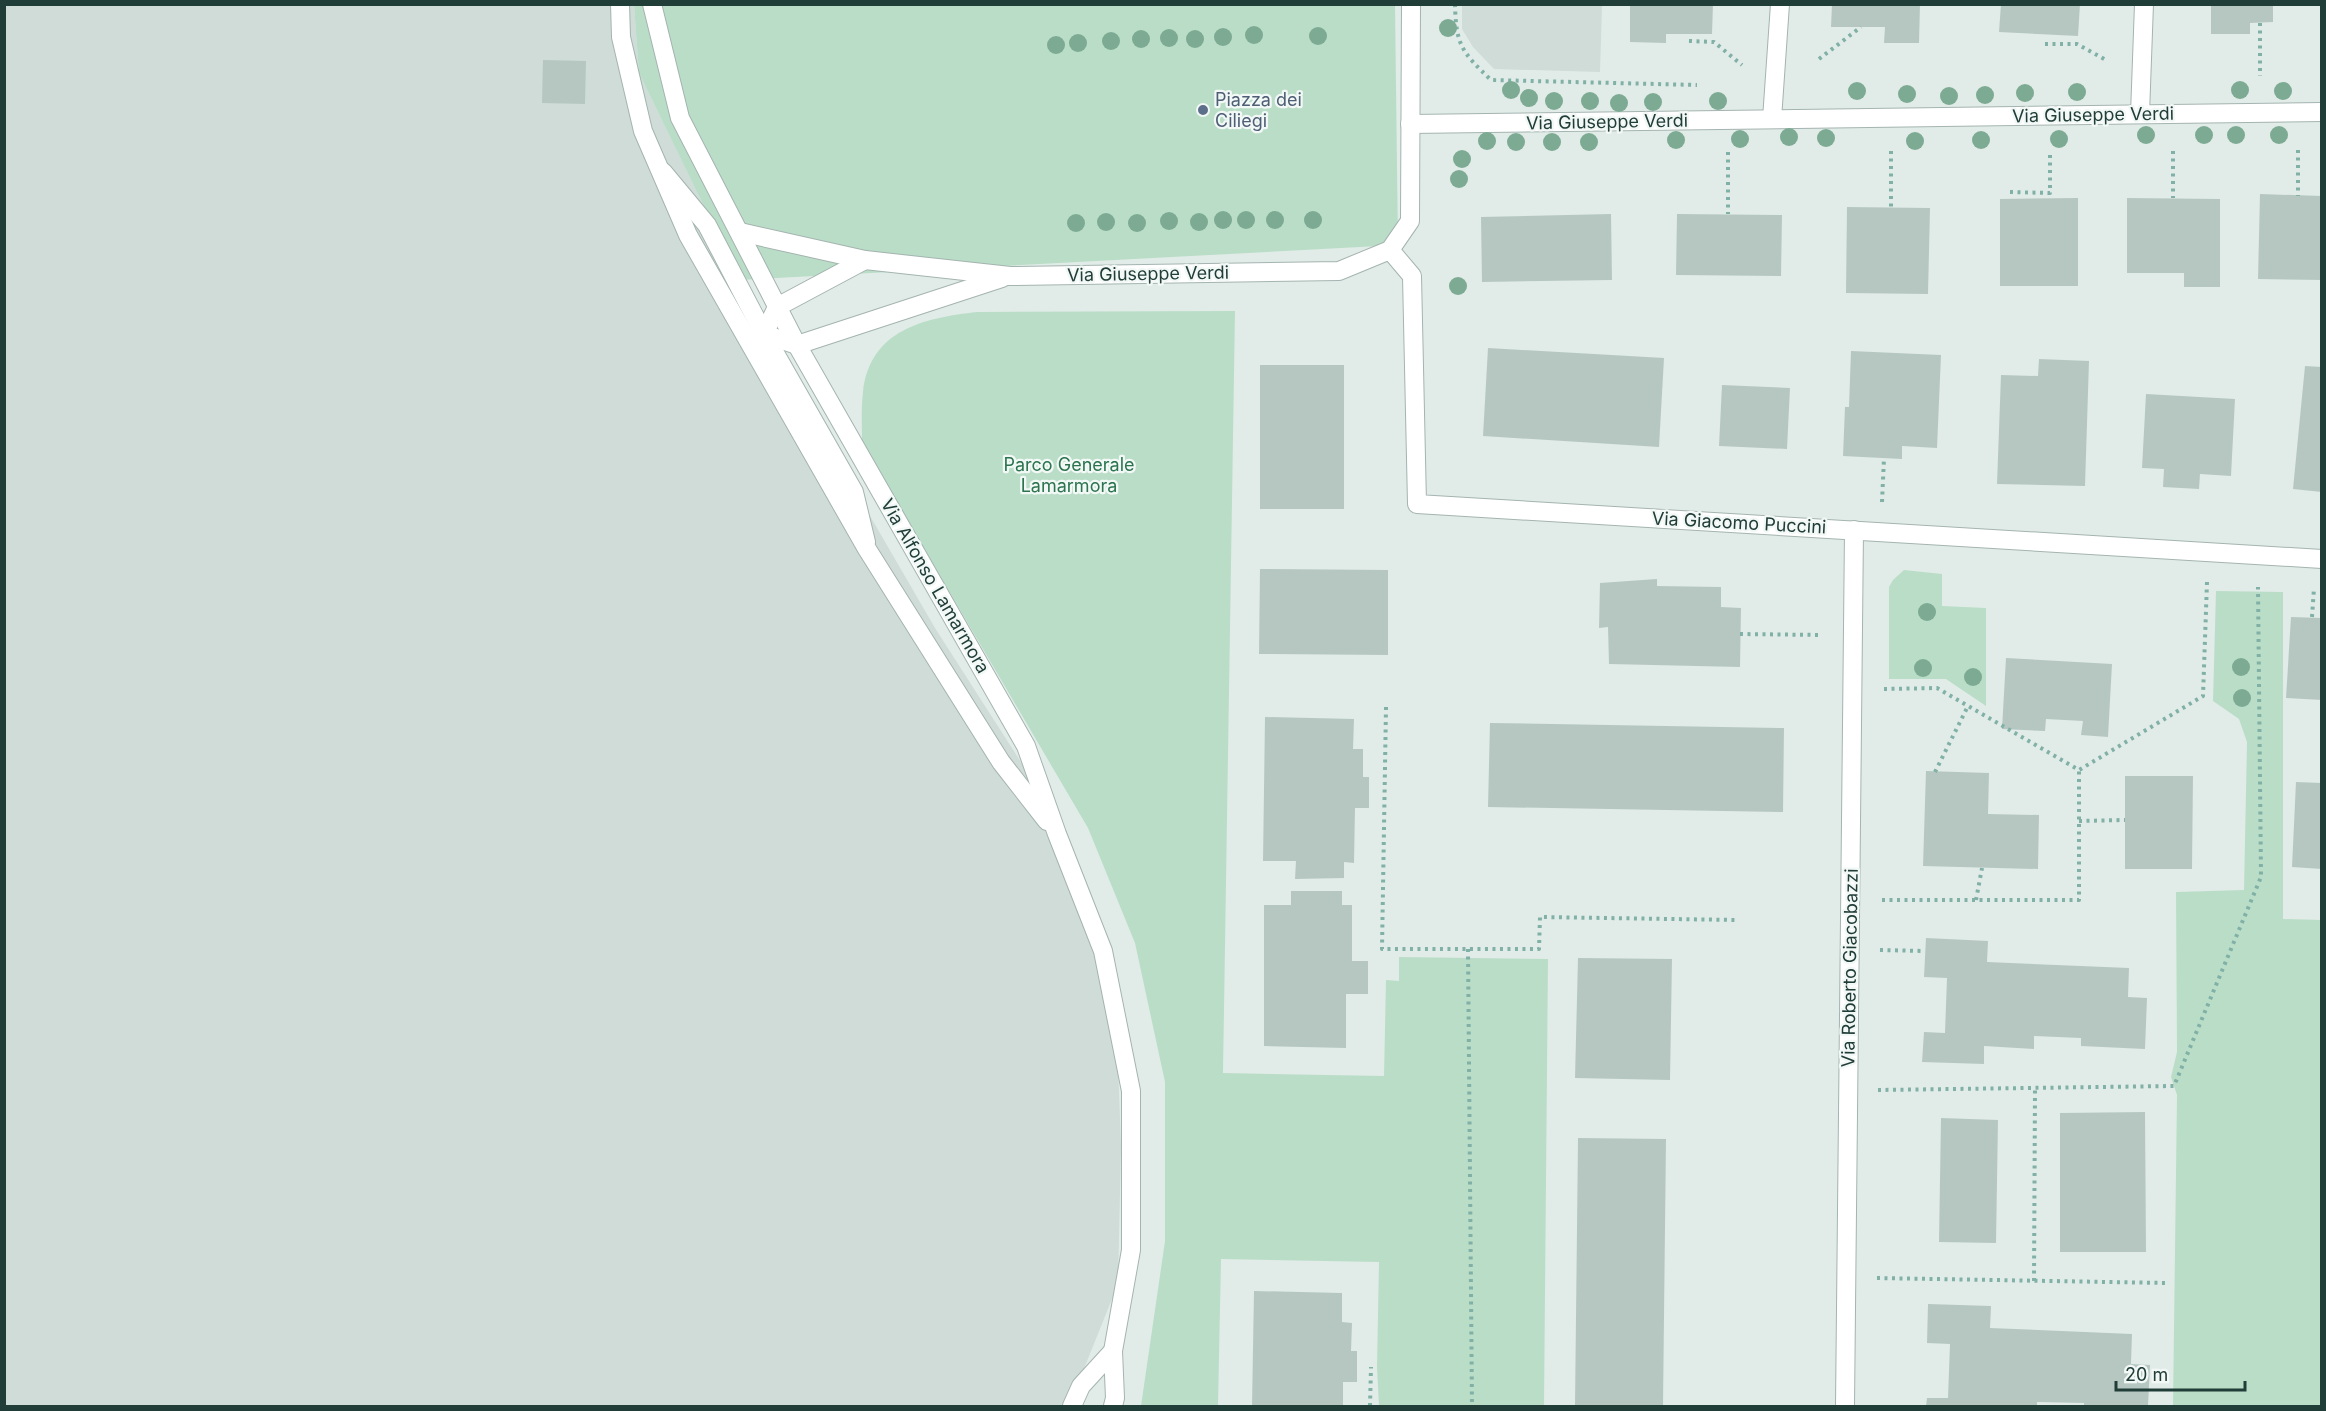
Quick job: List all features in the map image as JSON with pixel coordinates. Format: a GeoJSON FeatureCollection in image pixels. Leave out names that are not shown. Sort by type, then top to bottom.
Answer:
{"type":"FeatureCollection","features":[{"type":"Feature","properties":{"kind":"street","name":"Via Alfonso Lamarmora"},"geometry":{"type":"LineString","coordinates":[[620,4],[621,37],[643,131],[688,235],[867,549],[1000,762],[1057,834]]}},
{"type":"Feature","properties":{"kind":"street","name":"Via Alfonso Lamarmora"},"geometry":{"type":"LineString","coordinates":[[652,4],[680,118],[797,345],[1026,746],[1057,834],[1103,951],[1131,1091],[1131,1250],[1113,1351],[1115,1398],[1113,1407]]}},
{"type":"Feature","properties":{"kind":"street"},"geometry":{"type":"LineString","coordinates":[[1390,250],[1410,221],[1411,4]]}},
{"type":"Feature","properties":{"kind":"street"},"geometry":{"type":"LineString","coordinates":[[1772,119],[1780,4]]}},
{"type":"Feature","properties":{"kind":"street"},"geometry":{"type":"LineString","coordinates":[[2140,114],[2144,4]]}},
{"type":"Feature","properties":{"kind":"street","name":"Via Giuseppe Verdi"},"geometry":{"type":"LineString","coordinates":[[1410,124],[2322,112]]}},
{"type":"Feature","properties":{"kind":"street","name":"Via Alfonso Lamarmora"},"geometry":{"type":"LineString","coordinates":[[656,163],[707,225],[764,334],[854,492],[867,549]]}},
{"type":"Feature","properties":{"kind":"street","name":"Via Giuseppe Verdi"},"geometry":{"type":"LineString","coordinates":[[740,232],[865,260],[1010,276],[1339,271],[1390,250]]}},
{"type":"Feature","properties":{"kind":"street","name":"Via Giacomo Puccini"},"geometry":{"type":"LineString","coordinates":[[1390,250],[1412,276],[1417,504],[2322,559]]}},
{"type":"Feature","properties":{"kind":"street"},"geometry":{"type":"LineString","coordinates":[[797,345],[764,334],[777,307],[865,260]]}},
{"type":"Feature","properties":{"kind":"street","name":"Via Giuseppe Verdi"},"geometry":{"type":"LineString","coordinates":[[797,345],[1010,276]]}},
{"type":"Feature","properties":{"kind":"street","name":"Via Roberto Giacobazzi"},"geometry":{"type":"LineString","coordinates":[[1845,1407],[1854,530]]}},
{"type":"Feature","properties":{"kind":"street"},"geometry":{"type":"LineString","coordinates":[[1072,1407],[1081,1386],[1113,1351]]}},
{"type":"Feature","properties":{"kind":"path"},"geometry":{"type":"LineString","coordinates":[[1455,4],[1456,32],[1465,55],[1491,80],[1704,86]]}},
{"type":"Feature","properties":{"kind":"path"},"geometry":{"type":"LineString","coordinates":[[2260,23],[2260,76]]}},
{"type":"Feature","properties":{"kind":"path"},"geometry":{"type":"LineString","coordinates":[[1819,59],[1861,27]]}},
{"type":"Feature","properties":{"kind":"path"},"geometry":{"type":"LineString","coordinates":[[1689,41],[1714,42],[1742,65]]}},
{"type":"Feature","properties":{"kind":"path"},"geometry":{"type":"LineString","coordinates":[[2045,44],[2077,44],[2106,60]]}},
{"type":"Feature","properties":{"kind":"path"},"geometry":{"type":"LineString","coordinates":[[2298,150],[2298,196]]}},
{"type":"Feature","properties":{"kind":"path"},"geometry":{"type":"LineString","coordinates":[[1891,151],[1891,207]]}},
{"type":"Feature","properties":{"kind":"path"},"geometry":{"type":"LineString","coordinates":[[2010,192],[2050,193],[2050,151]]}},
{"type":"Feature","properties":{"kind":"path"},"geometry":{"type":"LineString","coordinates":[[2173,151],[2173,198]]}},
{"type":"Feature","properties":{"kind":"path"},"geometry":{"type":"LineString","coordinates":[[1728,152],[1728,214]]}},
{"type":"Feature","properties":{"kind":"path"},"geometry":{"type":"LineString","coordinates":[[1882,504],[1884,458]]}},
{"type":"Feature","properties":{"kind":"path"},"geometry":{"type":"LineString","coordinates":[[2079,770],[2204,696],[2207,579],[2217,580]]}},
{"type":"Feature","properties":{"kind":"path"},"geometry":{"type":"LineString","coordinates":[[1878,1090],[2174,1086],[2261,877],[2258,582]]}},
{"type":"Feature","properties":{"kind":"path"},"geometry":{"type":"LineString","coordinates":[[2312,617],[2314,582]]}},
{"type":"Feature","properties":{"kind":"path"},"geometry":{"type":"LineString","coordinates":[[1740,634],[1822,635]]}},
{"type":"Feature","properties":{"kind":"path"},"geometry":{"type":"LineString","coordinates":[[1883,689],[1937,688],[2079,770]]}},
{"type":"Feature","properties":{"kind":"path"},"geometry":{"type":"LineString","coordinates":[[1935,772],[1968,706]]}},
{"type":"Feature","properties":{"kind":"path"},"geometry":{"type":"LineString","coordinates":[[1386,707],[1382,948],[1539,949],[1540,917],[1737,920]]}},
{"type":"Feature","properties":{"kind":"path"},"geometry":{"type":"LineString","coordinates":[[1880,900],[2079,900],[2079,770]]}},
{"type":"Feature","properties":{"kind":"path"},"geometry":{"type":"LineString","coordinates":[[2079,821],[2125,820]]}},
{"type":"Feature","properties":{"kind":"path"},"geometry":{"type":"LineString","coordinates":[[1976,900],[1982,868]]}},
{"type":"Feature","properties":{"kind":"path"},"geometry":{"type":"LineString","coordinates":[[1468,949],[1472,1407]]}},
{"type":"Feature","properties":{"kind":"path"},"geometry":{"type":"LineString","coordinates":[[1880,950],[1925,951]]}},
{"type":"Feature","properties":{"kind":"path"},"geometry":{"type":"LineString","coordinates":[[2034,1281],[2035,1088]]}},
{"type":"Feature","properties":{"kind":"path"},"geometry":{"type":"LineString","coordinates":[[1876,1278],[2168,1283]]}},
{"type":"Feature","properties":{"kind":"path"},"geometry":{"type":"LineString","coordinates":[[1370,1407],[1371,1367]]}},
{"type":"Feature","properties":{"kind":"shaded area"},"geometry":{"type":"Polygon","coordinates":[[[5,5],[634,5],[639,73],[779,359],[935,628],[1035,784],[1116,1010],[1121,1146],[1118,1284],[1069,1406],[5,1406],[5,5]]]}},
{"type":"Feature","properties":{"kind":"shaded area"},"geometry":{"type":"Polygon","coordinates":[[[1462,5],[1602,5],[1600,72],[1494,69],[1473,47],[1462,29],[1462,5]]]}},
{"type":"Feature","properties":{"kind":"green space"},"geometry":{"type":"Polygon","coordinates":[[[634,5],[1395,5],[1398,245],[740,280],[639,73],[634,5]]]}},
{"type":"Feature","properties":{"kind":"green space","name":"Parco Generale Lamarmora"},"geometry":{"type":"Polygon","coordinates":[[[1235,311],[1223,1073],[1384,1076],[1386,980],[1399,981],[1399,957],[1548,959],[1544,1406],[1379,1406],[1377,1367],[1379,1262],[1221,1259],[1218,1406],[1141,1406],[1165,1241],[1165,1082],[1135,943],[1088,828],[862,443],[862,398],[868,371],[876,354],[888,341],[920,323],[977,312],[1235,311]]]}},
{"type":"Feature","properties":{"kind":"green space"},"geometry":{"type":"Polygon","coordinates":[[[1904,570],[1942,574],[1942,606],[1986,608],[1986,706],[1946,679],[1889,679],[1889,587],[1904,570]]]}},
{"type":"Feature","properties":{"kind":"green space"},"geometry":{"type":"Polygon","coordinates":[[[2216,591],[2283,592],[2283,919],[2322,920],[2321,1406],[2173,1406],[2177,1095],[2171,1077],[2177,1052],[2176,892],[2244,890],[2247,742],[2239,719],[2213,701],[2216,591]]]}},
{"type":"Feature","properties":{"kind":"building"},"geometry":{"type":"Polygon","coordinates":[[[1630,4],[1713,4],[1712,34],[1666,34],[1666,43],[1630,42],[1630,4]]]}},
{"type":"Feature","properties":{"kind":"building"},"geometry":{"type":"Polygon","coordinates":[[[1832,4],[1920,4],[1919,43],[1884,43],[1885,27],[1831,27],[1832,4]]]}},
{"type":"Feature","properties":{"kind":"building"},"geometry":{"type":"Polygon","coordinates":[[[2001,4],[2080,4],[2078,36],[1999,32],[2001,4]]]}},
{"type":"Feature","properties":{"kind":"building"},"geometry":{"type":"Polygon","coordinates":[[[2211,4],[2273,4],[2273,22],[2250,23],[2250,34],[2211,34],[2211,4]]]}},
{"type":"Feature","properties":{"kind":"building"},"geometry":{"type":"Polygon","coordinates":[[[543,60],[586,61],[585,104],[542,103],[543,60]]]}},
{"type":"Feature","properties":{"kind":"building"},"geometry":{"type":"Polygon","coordinates":[[[2260,194],[2322,196],[2322,280],[2258,279],[2260,194]]]}},
{"type":"Feature","properties":{"kind":"building"},"geometry":{"type":"Polygon","coordinates":[[[2078,198],[2078,286],[2000,286],[2000,199],[2078,198]]]}},
{"type":"Feature","properties":{"kind":"building"},"geometry":{"type":"Polygon","coordinates":[[[2127,198],[2220,199],[2220,287],[2184,287],[2184,273],[2127,273],[2127,198]]]}},
{"type":"Feature","properties":{"kind":"building"},"geometry":{"type":"Polygon","coordinates":[[[1847,207],[1930,208],[1928,294],[1846,293],[1847,207]]]}},
{"type":"Feature","properties":{"kind":"building"},"geometry":{"type":"Polygon","coordinates":[[[1611,214],[1612,280],[1482,282],[1481,217],[1611,214]]]}},
{"type":"Feature","properties":{"kind":"building"},"geometry":{"type":"Polygon","coordinates":[[[1677,214],[1782,215],[1781,276],[1676,275],[1677,214]]]}},
{"type":"Feature","properties":{"kind":"building"},"geometry":{"type":"Polygon","coordinates":[[[1488,348],[1664,358],[1659,447],[1483,436],[1488,348]]]}},
{"type":"Feature","properties":{"kind":"building"},"geometry":{"type":"Polygon","coordinates":[[[1851,351],[1941,355],[1937,448],[1902,446],[1902,459],[1843,456],[1845,407],[1849,407],[1851,351]]]}},
{"type":"Feature","properties":{"kind":"building"},"geometry":{"type":"Polygon","coordinates":[[[2039,359],[2089,361],[2085,486],[1997,484],[2001,375],[2038,376],[2039,359]]]}},
{"type":"Feature","properties":{"kind":"building"},"geometry":{"type":"Polygon","coordinates":[[[1260,365],[1344,365],[1344,509],[1260,509],[1260,365]]]}},
{"type":"Feature","properties":{"kind":"building"},"geometry":{"type":"Polygon","coordinates":[[[2305,366],[2322,367],[2322,492],[2293,489],[2305,366]]]}},
{"type":"Feature","properties":{"kind":"building"},"geometry":{"type":"Polygon","coordinates":[[[1722,385],[1790,388],[1787,449],[1719,446],[1722,385]]]}},
{"type":"Feature","properties":{"kind":"building"},"geometry":{"type":"Polygon","coordinates":[[[2146,394],[2235,399],[2231,476],[2200,474],[2199,489],[2163,487],[2164,469],[2142,468],[2146,394]]]}},
{"type":"Feature","properties":{"kind":"building"},"geometry":{"type":"Polygon","coordinates":[[[1260,569],[1388,570],[1388,655],[1259,654],[1260,569]]]}},
{"type":"Feature","properties":{"kind":"building"},"geometry":{"type":"Polygon","coordinates":[[[1657,579],[1657,586],[1721,587],[1721,607],[1741,608],[1740,667],[1609,664],[1608,627],[1599,628],[1600,583],[1657,579]]]}},
{"type":"Feature","properties":{"kind":"building"},"geometry":{"type":"Polygon","coordinates":[[[2291,617],[2322,618],[2322,700],[2286,698],[2291,617]]]}},
{"type":"Feature","properties":{"kind":"building"},"geometry":{"type":"Polygon","coordinates":[[[2006,658],[2112,664],[2108,737],[2081,735],[2083,721],[2046,719],[2045,731],[2002,729],[2006,658]]]}},
{"type":"Feature","properties":{"kind":"building"},"geometry":{"type":"Polygon","coordinates":[[[1265,717],[1354,719],[1353,749],[1363,749],[1363,777],[1369,777],[1369,808],[1355,808],[1354,863],[1344,862],[1344,878],[1295,879],[1296,861],[1263,861],[1265,717]]]}},
{"type":"Feature","properties":{"kind":"building"},"geometry":{"type":"Polygon","coordinates":[[[1490,723],[1784,728],[1783,812],[1488,807],[1490,723]]]}},
{"type":"Feature","properties":{"kind":"building"},"geometry":{"type":"Polygon","coordinates":[[[1926,771],[1989,773],[1988,814],[2039,815],[2038,869],[1923,866],[1926,771]]]}},
{"type":"Feature","properties":{"kind":"building"},"geometry":{"type":"Polygon","coordinates":[[[2125,776],[2193,776],[2192,869],[2125,869],[2125,776]]]}},
{"type":"Feature","properties":{"kind":"building"},"geometry":{"type":"Polygon","coordinates":[[[2296,782],[2322,783],[2322,869],[2292,867],[2296,782]]]}},
{"type":"Feature","properties":{"kind":"building"},"geometry":{"type":"Polygon","coordinates":[[[1291,891],[1342,891],[1342,905],[1352,905],[1352,961],[1368,961],[1368,994],[1346,994],[1346,1048],[1264,1046],[1264,905],[1291,905],[1291,891]]]}},
{"type":"Feature","properties":{"kind":"building"},"geometry":{"type":"Polygon","coordinates":[[[1926,938],[1988,941],[1987,962],[2129,968],[2128,997],[2147,998],[2145,1049],[2081,1046],[2081,1038],[2034,1036],[2034,1049],[1984,1046],[1984,1064],[1922,1062],[1924,1032],[1945,1033],[1947,978],[1924,977],[1926,938]]]}},
{"type":"Feature","properties":{"kind":"building"},"geometry":{"type":"Polygon","coordinates":[[[1578,958],[1672,959],[1670,1080],[1575,1078],[1578,958]]]}},
{"type":"Feature","properties":{"kind":"building"},"geometry":{"type":"Polygon","coordinates":[[[2145,1112],[2146,1252],[2060,1252],[2060,1113],[2145,1112]]]}},
{"type":"Feature","properties":{"kind":"building"},"geometry":{"type":"Polygon","coordinates":[[[1941,1118],[1998,1120],[1996,1243],[1939,1242],[1941,1118]]]}},
{"type":"Feature","properties":{"kind":"building"},"geometry":{"type":"Polygon","coordinates":[[[1578,1138],[1666,1139],[1663,1406],[1575,1406],[1578,1138]]]}},
{"type":"Feature","properties":{"kind":"building"},"geometry":{"type":"Polygon","coordinates":[[[1254,1291],[1342,1293],[1342,1322],[1352,1323],[1351,1351],[1357,1351],[1357,1382],[1343,1382],[1343,1406],[1252,1406],[1254,1291]]]}},
{"type":"Feature","properties":{"kind":"building"},"geometry":{"type":"Polygon","coordinates":[[[1928,1304],[1991,1306],[1990,1328],[2132,1334],[2131,1364],[2150,1365],[2148,1406],[2084,1406],[2084,1403],[2037,1402],[2037,1406],[1926,1406],[1927,1398],[1948,1398],[1950,1344],[1927,1343],[1928,1304]]]}},
{"type":"Feature","properties":{"kind":"place","name":"Piazza dei Ciliegi"},"geometry":{"type":"Point","coordinates":[1203,110]}}]}
